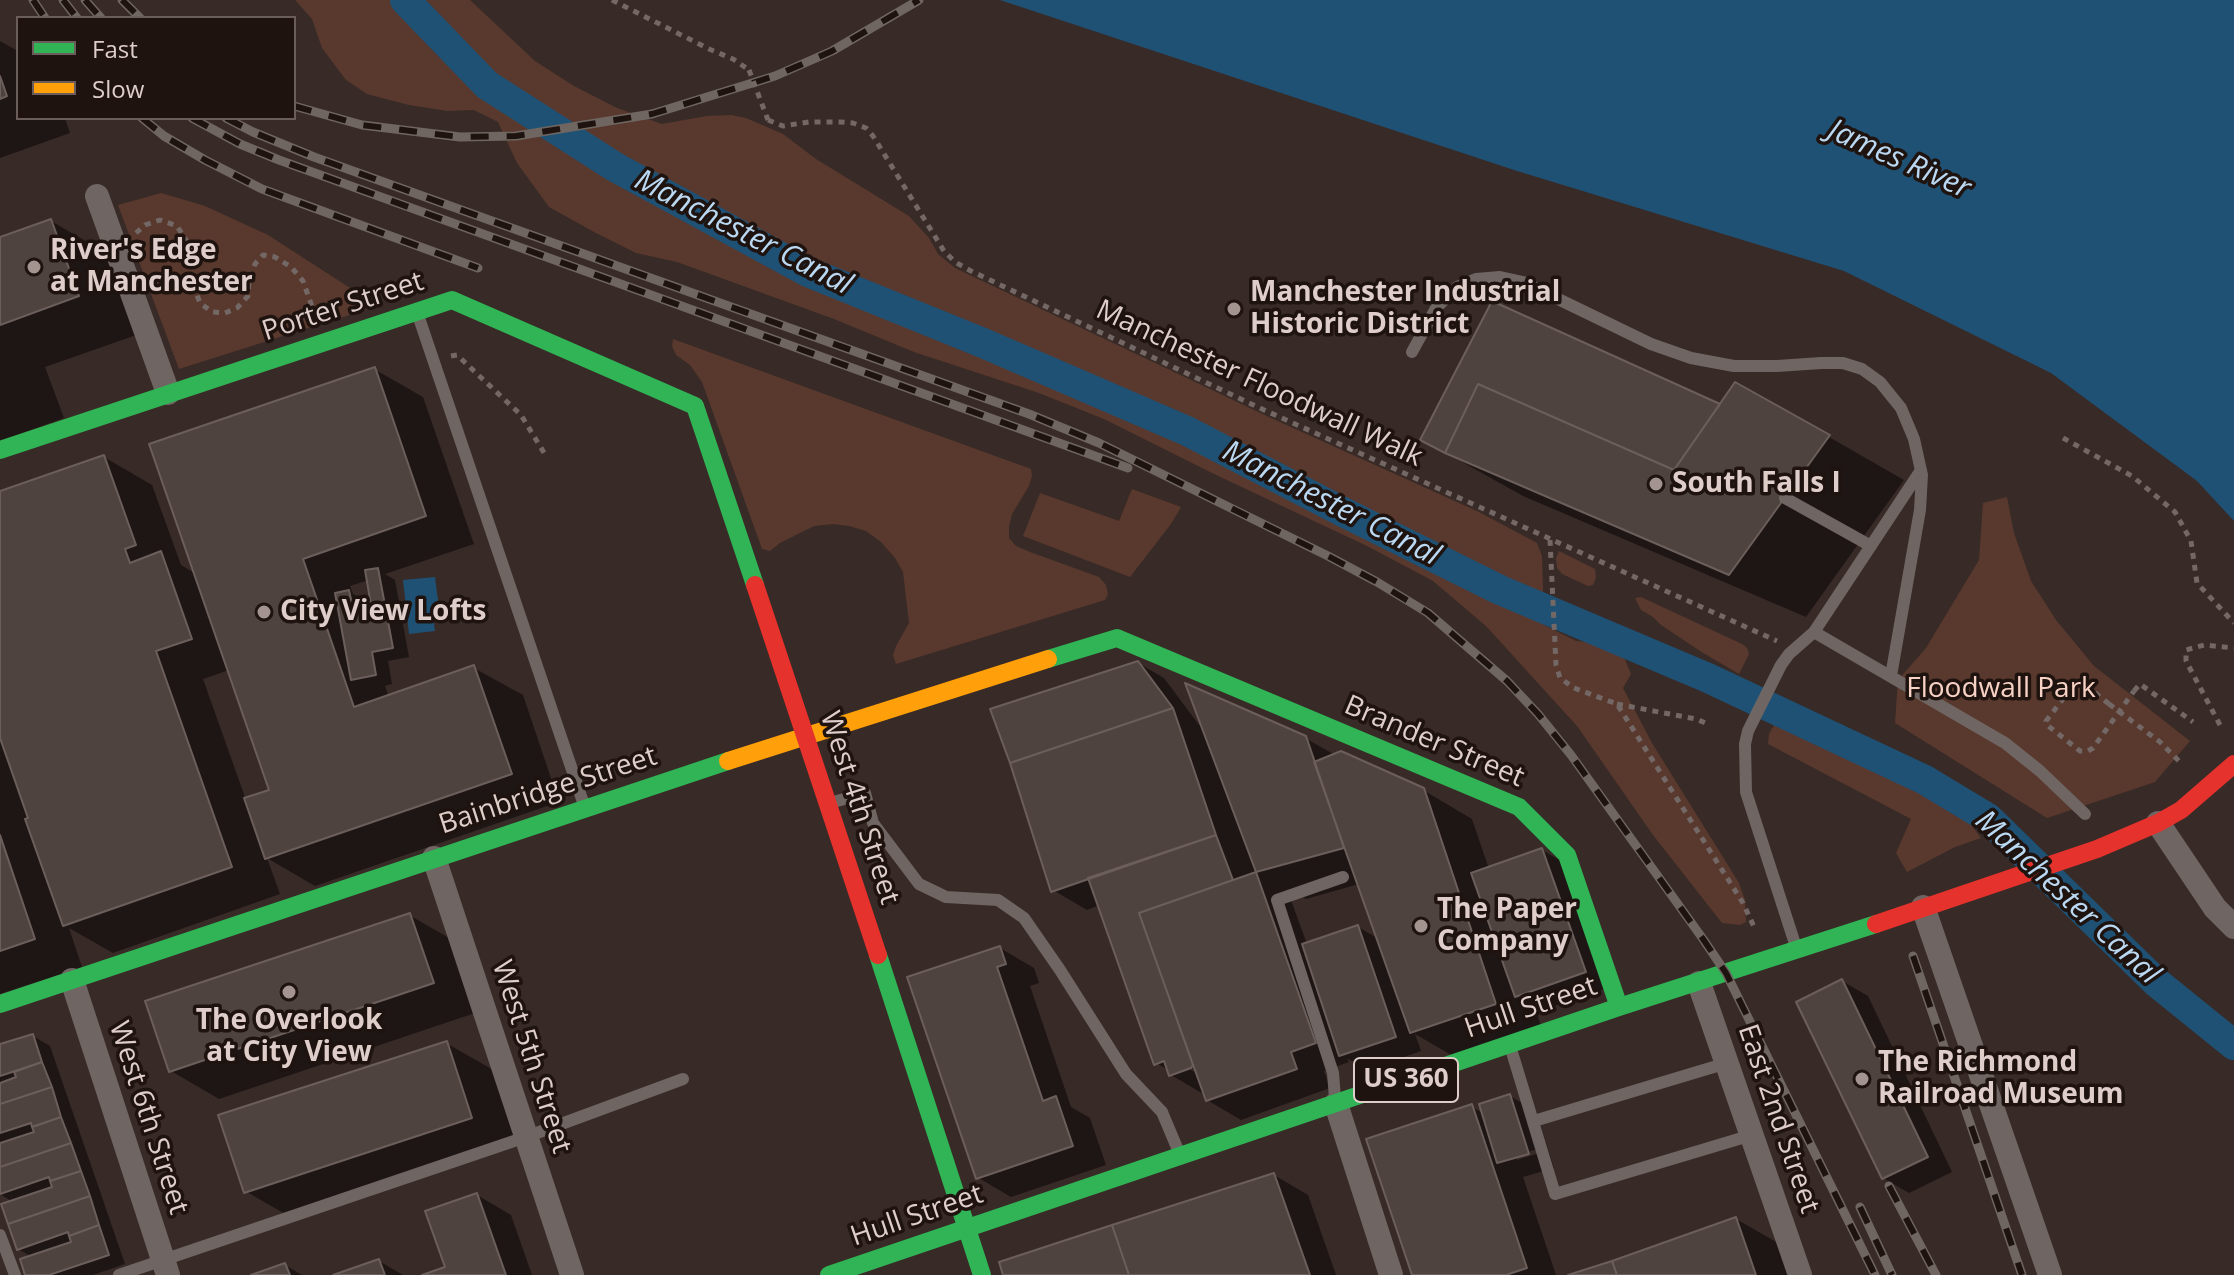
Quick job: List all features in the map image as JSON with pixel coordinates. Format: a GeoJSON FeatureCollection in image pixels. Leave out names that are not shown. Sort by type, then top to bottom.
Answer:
{"type":"FeatureCollection","features":[{"type":"Feature","properties":{"kind":"street"},"geometry":{"type":"LineString","coordinates":[[97,196],[168,393]]}},
{"type":"Feature","properties":{"kind":"street","name":"Porter Street"},"geometry":{"type":"LineString","coordinates":[[0,450],[452,300],[695,406]]}},
{"type":"Feature","properties":{"kind":"street","name":"West 4th Street"},"geometry":{"type":"LineString","coordinates":[[695,406],[982,1275]]}},
{"type":"Feature","properties":{"kind":"street","name":"Bainbridge Street"},"geometry":{"type":"LineString","coordinates":[[0,1004],[806,735],[1117,638]]}},
{"type":"Feature","properties":{"kind":"street","name":"Brander Street"},"geometry":{"type":"LineString","coordinates":[[1117,638],[1519,807],[1567,855],[1619,1007]]}},
{"type":"Feature","properties":{"kind":"street","name":"Hull Street"},"geometry":{"type":"LineString","coordinates":[[829,1275],[1619,1007],[2097,849],[2181,810],[2234,764]]}},
{"type":"Feature","properties":{"kind":"street"},"geometry":{"type":"LineString","coordinates":[[2158,823],[2215,908],[2234,927]]}},
{"type":"Feature","properties":{"kind":"street","name":"West 5th Street"},"geometry":{"type":"LineString","coordinates":[[434,858],[572,1275]]}},
{"type":"Feature","properties":{"kind":"street"},"geometry":{"type":"LineString","coordinates":[[1923,907],[2050,1275]]}},
{"type":"Feature","properties":{"kind":"street","name":"West 6th Street"},"geometry":{"type":"LineString","coordinates":[[72,980],[165,1268]]}},
{"type":"Feature","properties":{"kind":"street","name":"East 2nd Street"},"geometry":{"type":"LineString","coordinates":[[1699,983],[1800,1275]]}},
{"type":"Feature","properties":{"kind":"street"},"geometry":{"type":"LineString","coordinates":[[1336,1104],[1391,1275]]}},
{"type":"Feature","properties":{"kind":"lane"},"geometry":{"type":"LineString","coordinates":[[1412,352],[1436,308],[1457,287],[1476,279],[1500,277],[1523,282],[1651,344],[1691,358],[1734,366],[1843,363],[1862,369],[1880,382],[1901,408],[1914,439],[1921,470],[1920,510],[1891,676]]}},
{"type":"Feature","properties":{"kind":"lane"},"geometry":{"type":"LineString","coordinates":[[417,312],[585,808]]}},
{"type":"Feature","properties":{"kind":"lane"},"geometry":{"type":"LineString","coordinates":[[1797,950],[1746,792],[1745,744],[1748,731],[1781,665],[1814,632],[1921,470]]}},
{"type":"Feature","properties":{"kind":"lane"},"geometry":{"type":"LineString","coordinates":[[1785,498],[1871,546]]}},
{"type":"Feature","properties":{"kind":"lane"},"geometry":{"type":"LineString","coordinates":[[1814,632],[2005,743],[2085,814]]}},
{"type":"Feature","properties":{"kind":"lane"},"geometry":{"type":"LineString","coordinates":[[828,804],[865,793],[873,823],[919,884],[946,897],[998,900],[1024,918],[1126,1074],[1162,1112],[1181,1156]]}},
{"type":"Feature","properties":{"kind":"lane"},"geometry":{"type":"LineString","coordinates":[[1336,1104],[1333,1073],[1277,900],[1343,877]]}},
{"type":"Feature","properties":{"kind":"lane"},"geometry":{"type":"LineString","coordinates":[[1510,1045],[1555,1194],[1752,1135]]}},
{"type":"Feature","properties":{"kind":"lane"},"geometry":{"type":"LineString","coordinates":[[1534,1121],[1727,1063]]}},
{"type":"Feature","properties":{"kind":"lane"},"geometry":{"type":"LineString","coordinates":[[119,1275],[165,1268],[683,1079]]}},
{"type":"Feature","properties":{"kind":"lane"},"geometry":{"type":"LineString","coordinates":[[0,1235],[15,1275]]}},
{"type":"Feature","properties":{"kind":"path","name":"Manchester Floodwall Walk"},"geometry":{"type":"LineString","coordinates":[[612,0],[733,59],[749,70],[768,120],[783,126],[840,122],[866,128],[944,251],[955,262],[1264,410],[1550,540]]}},
{"type":"Feature","properties":{"kind":"path"},"geometry":{"type":"LineString","coordinates":[[136,234],[145,225],[160,220],[177,226],[189,245],[193,285],[200,303],[212,312],[225,313],[237,308],[248,296],[249,279],[263,255],[275,257],[291,267],[303,281],[314,312]]}},
{"type":"Feature","properties":{"kind":"path"},"geometry":{"type":"LineString","coordinates":[[450,357],[457,355],[521,415],[546,456]]}},
{"type":"Feature","properties":{"kind":"path"},"geometry":{"type":"LineString","coordinates":[[2063,438],[2132,476],[2175,512],[2191,541],[2197,583],[2234,623]]}},
{"type":"Feature","properties":{"kind":"path"},"geometry":{"type":"LineString","coordinates":[[1708,724],[1617,704],[1574,688],[1560,678],[1556,665],[1550,540],[1794,649]]}},
{"type":"Feature","properties":{"kind":"path"},"geometry":{"type":"LineString","coordinates":[[2220,725],[2186,661],[2186,650],[2204,645],[2234,648]]}},
{"type":"Feature","properties":{"kind":"path"},"geometry":{"type":"LineString","coordinates":[[2182,765],[2160,742],[2109,704],[2083,683],[2076,682],[2046,721],[2080,751],[2088,751],[2093,748],[2134,691],[2140,684],[2193,722]]}},
{"type":"Feature","properties":{"kind":"path"},"geometry":{"type":"LineString","coordinates":[[1617,704],[1743,903],[1755,929]]}},
{"type":"Feature","properties":{"kind":"green space"},"geometry":{"type":"Polygon","coordinates":[[[295,0],[470,0],[535,61],[617,108],[662,124],[731,115],[783,134],[816,159],[909,216],[929,238],[938,254],[955,268],[1271,418],[1479,512],[1537,543],[1542,556],[1544,625],[1576,641],[1603,643],[1621,650],[1631,674],[1623,688],[1652,743],[1739,883],[1745,900],[1746,922],[1740,925],[1722,923],[1653,835],[1577,726],[1486,626],[1433,581],[1104,419],[1039,393],[914,352],[834,319],[677,262],[636,253],[596,233],[549,207],[517,163],[498,122],[474,110],[448,111],[367,94],[346,80],[322,48],[312,19],[295,0]]]}},
{"type":"Feature","properties":{"kind":"green space"},"geometry":{"type":"Polygon","coordinates":[[[161,193],[205,206],[268,235],[378,306],[179,369],[118,205],[161,193]]]}},
{"type":"Feature","properties":{"kind":"green space"},"geometry":{"type":"Polygon","coordinates":[[[673,339],[1031,469],[1029,486],[1012,514],[1009,538],[1016,546],[1099,577],[1106,585],[1108,594],[1105,600],[896,664],[893,655],[909,623],[903,572],[895,558],[866,531],[833,524],[814,526],[770,551],[762,549],[702,382],[690,365],[676,355],[673,339]]]}},
{"type":"Feature","properties":{"kind":"green space"},"geometry":{"type":"Polygon","coordinates":[[[1132,489],[1181,507],[1130,577],[1023,536],[1040,493],[1119,521],[1132,489]]]}},
{"type":"Feature","properties":{"kind":"green space","name":"Floodwall Park"},"geometry":{"type":"Polygon","coordinates":[[[2007,497],[2014,533],[2031,581],[2056,620],[2094,666],[2190,741],[2155,782],[2047,818],[1895,723],[1898,680],[1926,648],[1979,560],[1983,503],[2007,497]]]}},
{"type":"Feature","properties":{"kind":"green space"},"geometry":{"type":"Polygon","coordinates":[[[1559,551],[1595,569],[1593,585],[1588,586],[1562,574],[1557,568],[1559,551]]]}},
{"type":"Feature","properties":{"kind":"green space"},"geometry":{"type":"Polygon","coordinates":[[[1641,597],[1742,644],[1749,654],[1739,674],[1641,610],[1635,598],[1641,597]]]}},
{"type":"Feature","properties":{"kind":"green space"},"geometry":{"type":"Polygon","coordinates":[[[1778,718],[1835,745],[1875,771],[1936,792],[1958,806],[1981,838],[1955,847],[1907,872],[1896,853],[1911,819],[1768,744],[1769,734],[1778,718]]]}},
{"type":"Feature","properties":{"kind":"water","name":"James River"},"geometry":{"type":"Polygon","coordinates":[[[1000,0],[2234,0],[2234,521],[2197,481],[2051,373],[1844,271],[1514,170],[1000,0]]]}},
{"type":"Feature","properties":{"kind":"water"},"geometry":{"type":"Polygon","coordinates":[[[435,577],[440,615],[433,616],[435,631],[409,634],[403,580],[435,577]]]}},
{"type":"Feature","properties":{"kind":"building"},"geometry":{"type":"Polygon","coordinates":[[[0,76],[7,96],[0,99],[0,76]]]}},
{"type":"Feature","properties":{"kind":"building","name":"River's Edge at Manchester"},"geometry":{"type":"Polygon","coordinates":[[[51,219],[79,296],[0,325],[0,237],[51,219]]]}},
{"type":"Feature","properties":{"kind":"building"},"geometry":{"type":"Polygon","coordinates":[[[1492,301],[1720,404],[1674,470],[1478,384],[1445,453],[1420,440],[1492,301]]]}},
{"type":"Feature","properties":{"kind":"building","name":"City View Lofts"},"geometry":{"type":"Polygon","coordinates":[[[375,367],[426,516],[303,559],[354,707],[474,665],[512,774],[265,859],[244,798],[269,790],[149,444],[375,367]]]}},
{"type":"Feature","properties":{"kind":"building","name":"South Falls I"},"geometry":{"type":"Polygon","coordinates":[[[1735,382],[1830,435],[1729,575],[1445,453],[1478,384],[1674,470],[1735,382]]]}},
{"type":"Feature","properties":{"kind":"building"},"geometry":{"type":"Polygon","coordinates":[[[104,455],[136,545],[125,549],[130,563],[161,551],[192,639],[156,651],[232,867],[63,926],[0,738],[0,491],[104,455]]]}},
{"type":"Feature","properties":{"kind":"building"},"geometry":{"type":"Polygon","coordinates":[[[378,568],[393,648],[372,652],[376,675],[351,680],[335,593],[349,590],[353,609],[371,605],[365,570],[378,568]]]}},
{"type":"Feature","properties":{"kind":"building"},"geometry":{"type":"Polygon","coordinates":[[[1138,661],[1173,708],[1010,763],[990,709],[1138,661]]]}},
{"type":"Feature","properties":{"kind":"building"},"geometry":{"type":"Polygon","coordinates":[[[1185,683],[1306,736],[1344,848],[1256,872],[1185,683]]]}},
{"type":"Feature","properties":{"kind":"building"},"geometry":{"type":"Polygon","coordinates":[[[1173,708],[1216,835],[1051,892],[1010,763],[1173,708]]]}},
{"type":"Feature","properties":{"kind":"building","name":"The Paper Company"},"geometry":{"type":"Polygon","coordinates":[[[1341,751],[1424,788],[1496,1004],[1410,1033],[1314,762],[1341,751]]]}},
{"type":"Feature","properties":{"kind":"building"},"geometry":{"type":"Polygon","coordinates":[[[0,835],[35,939],[0,951],[0,835]]]}},
{"type":"Feature","properties":{"kind":"building"},"geometry":{"type":"Polygon","coordinates":[[[1216,835],[1233,880],[1139,913],[1193,1065],[1169,1076],[1164,1061],[1154,1065],[1088,878],[1216,835]]]}},
{"type":"Feature","properties":{"kind":"building"},"geometry":{"type":"Polygon","coordinates":[[[1542,848],[1586,972],[1515,997],[1471,873],[1542,848]]]}},
{"type":"Feature","properties":{"kind":"building"},"geometry":{"type":"Polygon","coordinates":[[[1256,872],[1316,1043],[1291,1052],[1297,1069],[1206,1101],[1139,913],[1256,872]]]}},
{"type":"Feature","properties":{"kind":"building","name":"The Overlook at City View"},"geometry":{"type":"Polygon","coordinates":[[[410,913],[434,983],[169,1072],[145,1001],[410,913]]]}},
{"type":"Feature","properties":{"kind":"building"},"geometry":{"type":"Polygon","coordinates":[[[1358,925],[1396,1037],[1339,1056],[1302,944],[1358,925]]]}},
{"type":"Feature","properties":{"kind":"building"},"geometry":{"type":"Polygon","coordinates":[[[1000,946],[1006,964],[997,967],[1043,1101],[1056,1096],[1073,1146],[976,1179],[907,977],[1000,946]]]}},
{"type":"Feature","properties":{"kind":"building","name":"The Richmond Railroad Museum"},"geometry":{"type":"Polygon","coordinates":[[[1842,979],[1928,1157],[1882,1179],[1796,1002],[1842,979]]]}},
{"type":"Feature","properties":{"kind":"building"},"geometry":{"type":"Polygon","coordinates":[[[33,1034],[42,1062],[0,1076],[0,1044],[33,1034]]]}},
{"type":"Feature","properties":{"kind":"building","name":"The Overlook at City View"},"geometry":{"type":"Polygon","coordinates":[[[447,1041],[472,1118],[244,1193],[218,1115],[447,1041]]]}},
{"type":"Feature","properties":{"kind":"building"},"geometry":{"type":"Polygon","coordinates":[[[42,1062],[52,1087],[0,1104],[0,1083],[16,1077],[14,1072],[42,1062]]]}},
{"type":"Feature","properties":{"kind":"building"},"geometry":{"type":"Polygon","coordinates":[[[52,1087],[61,1117],[0,1133],[0,1104],[52,1087]]]}},
{"type":"Feature","properties":{"kind":"building"},"geometry":{"type":"Polygon","coordinates":[[[1510,1094],[1529,1154],[1497,1163],[1479,1104],[1510,1094]]]}},
{"type":"Feature","properties":{"kind":"building"},"geometry":{"type":"Polygon","coordinates":[[[1472,1104],[1527,1268],[1506,1275],[1412,1275],[1366,1139],[1472,1104]]]}},
{"type":"Feature","properties":{"kind":"building"},"geometry":{"type":"Polygon","coordinates":[[[61,1117],[71,1143],[0,1167],[0,1143],[34,1132],[32,1127],[61,1117]]]}},
{"type":"Feature","properties":{"kind":"building"},"geometry":{"type":"Polygon","coordinates":[[[71,1143],[81,1171],[50,1181],[49,1177],[0,1194],[0,1167],[71,1143]]]}},
{"type":"Feature","properties":{"kind":"building"},"geometry":{"type":"Polygon","coordinates":[[[81,1171],[90,1196],[8,1224],[1,1204],[52,1187],[50,1181],[81,1171]]]}},
{"type":"Feature","properties":{"kind":"building"},"geometry":{"type":"Polygon","coordinates":[[[1274,1173],[1310,1275],[1129,1275],[1112,1225],[1274,1173]]]}},
{"type":"Feature","properties":{"kind":"building"},"geometry":{"type":"Polygon","coordinates":[[[477,1193],[506,1275],[422,1275],[445,1267],[425,1211],[477,1193]]]}},
{"type":"Feature","properties":{"kind":"building"},"geometry":{"type":"Polygon","coordinates":[[[90,1196],[99,1225],[17,1250],[8,1224],[90,1196]]]}},
{"type":"Feature","properties":{"kind":"building"},"geometry":{"type":"Polygon","coordinates":[[[1736,1217],[1756,1275],[1617,1275],[1612,1261],[1736,1217]]]}},
{"type":"Feature","properties":{"kind":"building"},"geometry":{"type":"Polygon","coordinates":[[[99,1225],[109,1255],[49,1275],[25,1275],[20,1259],[71,1242],[69,1236],[99,1225]]]}},
{"type":"Feature","properties":{"kind":"building"},"geometry":{"type":"Polygon","coordinates":[[[1112,1225],[1129,1275],[1003,1275],[999,1262],[1112,1225]]]}},
{"type":"Feature","properties":{"kind":"building"},"geometry":{"type":"Polygon","coordinates":[[[379,1259],[385,1275],[333,1275],[379,1259]]]}},
{"type":"Feature","properties":{"kind":"building"},"geometry":{"type":"Polygon","coordinates":[[[1612,1261],[1617,1275],[1568,1275],[1612,1261]]]}},
{"type":"Feature","properties":{"kind":"building"},"geometry":{"type":"Polygon","coordinates":[[[285,1263],[290,1275],[251,1275],[285,1263]]]}},
{"type":"Feature","properties":{"kind":"waterway","name":"Manchester Canal"},"geometry":{"type":"LineString","coordinates":[[405,0],[487,85],[615,167],[808,272],[1187,431],[1500,590],[1708,678],[1925,780],[1988,818],[2156,982],[2234,1045]]}},
{"type":"Feature","properties":{"kind":"railway"},"geometry":{"type":"LineString","coordinates":[[33,0],[44,16]]}},
{"type":"Feature","properties":{"kind":"railway"},"geometry":{"type":"LineString","coordinates":[[63,0],[75,16]]}},
{"type":"Feature","properties":{"kind":"railway"},"geometry":{"type":"LineString","coordinates":[[85,0],[99,16]]}},
{"type":"Feature","properties":{"kind":"railway"},"geometry":{"type":"LineString","coordinates":[[122,0],[138,16]]}},
{"type":"Feature","properties":{"kind":"railway"},"geometry":{"type":"LineString","coordinates":[[296,107],[362,125],[460,137],[516,136],[652,114],[775,76],[832,51],[919,0]]}},
{"type":"Feature","properties":{"kind":"railway"},"geometry":{"type":"LineString","coordinates":[[144,120],[164,136],[262,189],[478,268]]}},
{"type":"Feature","properties":{"kind":"railway"},"geometry":{"type":"LineString","coordinates":[[196,120],[240,144],[279,160],[1128,468]]}},
{"type":"Feature","properties":{"kind":"railway"},"geometry":{"type":"LineString","coordinates":[[230,120],[314,157],[1029,414],[1099,443],[1328,556],[1428,613],[1507,681],[1538,714],[1571,755],[1726,973],[1875,1275]]}},
{"type":"Feature","properties":{"kind":"railway"},"geometry":{"type":"LineString","coordinates":[[1913,956],[2022,1275]]}},
{"type":"Feature","properties":{"kind":"railway"},"geometry":{"type":"LineString","coordinates":[[1889,1186],[1936,1275]]}},
{"type":"Feature","properties":{"kind":"railway"},"geometry":{"type":"LineString","coordinates":[[1860,1207],[1892,1275]]}},
{"type":"Feature","properties":{"kind":"traffic: fast"},"geometry":{"type":"LineString","coordinates":[[0,450],[452,300],[695,406],[755,585]]}},
{"type":"Feature","properties":{"kind":"traffic: fast"},"geometry":{"type":"LineString","coordinates":[[1048,659],[1117,638],[1519,807],[1567,855],[1619,1007]]}},
{"type":"Feature","properties":{"kind":"traffic: fast"},"geometry":{"type":"LineString","coordinates":[[0,1004],[728,761]]}},
{"type":"Feature","properties":{"kind":"traffic: fast"},"geometry":{"type":"LineString","coordinates":[[829,1275],[1619,1007],[1876,924]]}},
{"type":"Feature","properties":{"kind":"traffic: fast"},"geometry":{"type":"LineString","coordinates":[[878,955],[982,1275]]}},
{"type":"Feature","properties":{"kind":"traffic: slow"},"geometry":{"type":"LineString","coordinates":[[728,761],[1048,659]]}},
{"type":"Feature","properties":{"kind":"traffic: jam"},"geometry":{"type":"LineString","coordinates":[[755,585],[878,955]]}},
{"type":"Feature","properties":{"kind":"traffic: jam"},"geometry":{"type":"LineString","coordinates":[[1876,924],[2097,849],[2158,823],[2181,810],[2234,764]]}},
{"type":"Feature","properties":{"kind":"place","name":"River's Edge at Manchester"},"geometry":{"type":"Point","coordinates":[34,267]}},
{"type":"Feature","properties":{"kind":"place","name":"Manchester Industrial Historic District"},"geometry":{"type":"Point","coordinates":[1234,309]}},
{"type":"Feature","properties":{"kind":"place","name":"South Falls I"},"geometry":{"type":"Point","coordinates":[1656,484]}},
{"type":"Feature","properties":{"kind":"place","name":"City View Lofts"},"geometry":{"type":"Point","coordinates":[264,612]}},
{"type":"Feature","properties":{"kind":"place","name":"The Paper Company"},"geometry":{"type":"Point","coordinates":[1421,926]}},
{"type":"Feature","properties":{"kind":"place","name":"The Overlook at City View"},"geometry":{"type":"Point","coordinates":[289,992]}},
{"type":"Feature","properties":{"kind":"place","name":"The Richmond Railroad Museum"},"geometry":{"type":"Point","coordinates":[1862,1079]}}]}
